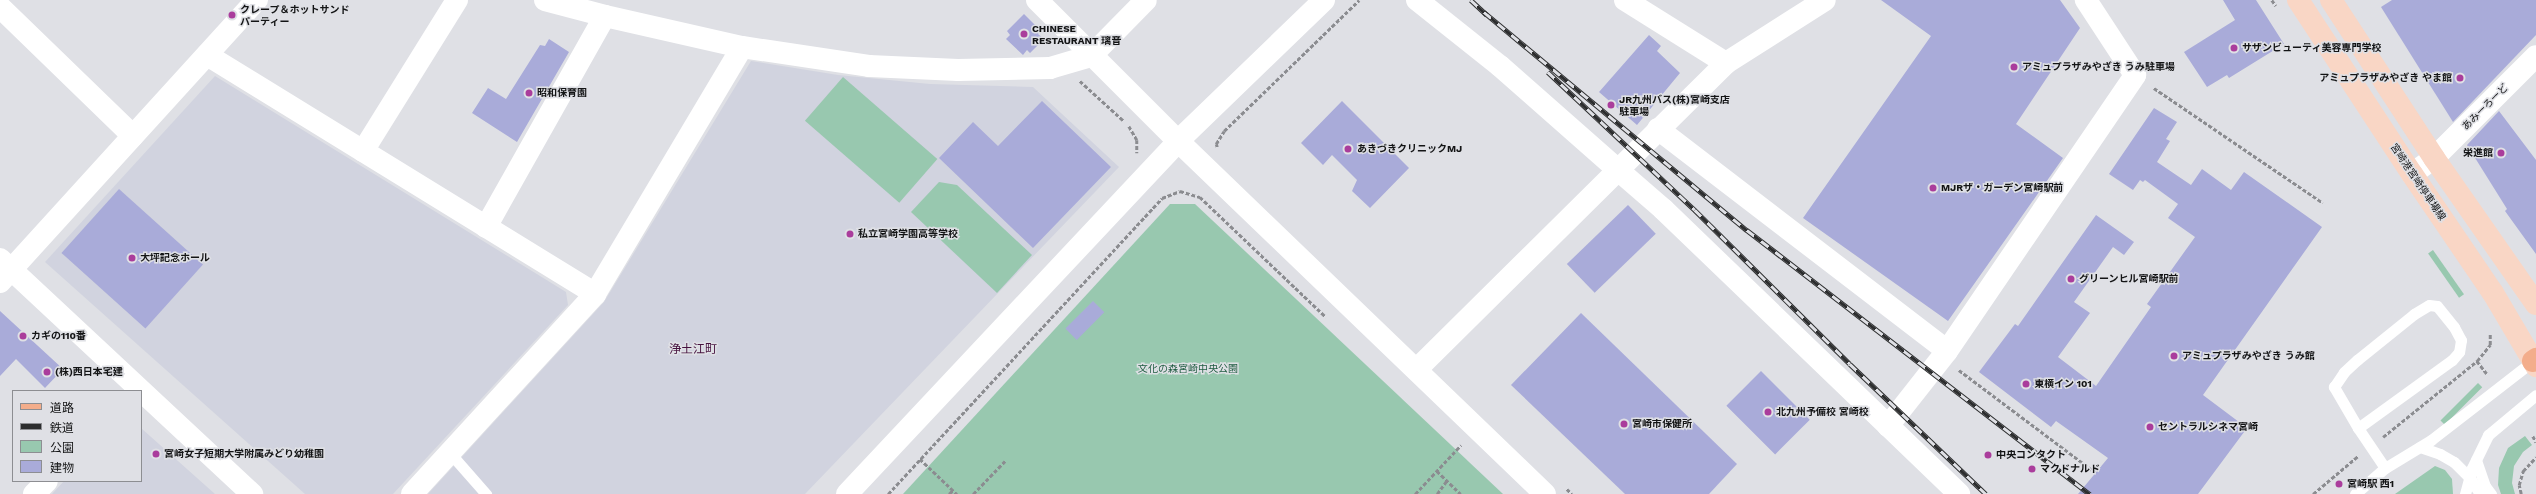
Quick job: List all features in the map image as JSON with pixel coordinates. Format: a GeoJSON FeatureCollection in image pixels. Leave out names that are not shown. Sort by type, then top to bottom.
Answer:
{"type":"FeatureCollection","features":[{"type":"Feature","properties":{"kind":"main road","name":"宮崎港宮崎停車場線"},"geometry":{"type":"LineString","coordinates":[[2298,0],[2493,294],[2535,362]]}},
{"type":"Feature","properties":{"kind":"main road"},"geometry":{"type":"LineString","coordinates":[[2331,0],[2434,158],[2536,304]]}},
{"type":"Feature","properties":{"kind":"street"},"geometry":{"type":"LineString","coordinates":[[134,388],[4,270],[133,136],[257,0]]}},
{"type":"Feature","properties":{"kind":"street"},"geometry":{"type":"LineString","coordinates":[[363,151],[457,0]]}},
{"type":"Feature","properties":{"kind":"street"},"geometry":{"type":"LineString","coordinates":[[545,0],[605,16],[742,47],[869,66],[958,70],[1050,68],[1091,56],[1146,0]]}},
{"type":"Feature","properties":{"kind":"street"},"geometry":{"type":"LineString","coordinates":[[1037,0],[1091,56],[1178,141],[1417,369],[1545,494]]}},
{"type":"Feature","properties":{"kind":"street"},"geometry":{"type":"LineString","coordinates":[[847,494],[1178,141],[1324,0]]}},
{"type":"Feature","properties":{"kind":"street"},"geometry":{"type":"LineString","coordinates":[[1416,0],[1500,66],[1674,220],[1959,494]]}},
{"type":"Feature","properties":{"kind":"street"},"geometry":{"type":"LineString","coordinates":[[1625,0],[1726,63]]}},
{"type":"Feature","properties":{"kind":"street"},"geometry":{"type":"LineString","coordinates":[[1417,369],[1726,63],[1825,0]]}},
{"type":"Feature","properties":{"kind":"street"},"geometry":{"type":"LineString","coordinates":[[1888,426],[1952,360],[2135,75],[2086,0]]}},
{"type":"Feature","properties":{"kind":"street"},"geometry":{"type":"LineString","coordinates":[[0,7],[133,136]]}},
{"type":"Feature","properties":{"kind":"street"},"geometry":{"type":"LineString","coordinates":[[486,227],[605,16]]}},
{"type":"Feature","properties":{"kind":"street"},"geometry":{"type":"LineString","coordinates":[[412,494],[595,294],[742,47]]}},
{"type":"Feature","properties":{"kind":"street"},"geometry":{"type":"LineString","coordinates":[[207,55],[595,294]]}},
{"type":"Feature","properties":{"kind":"street","name":"あみーろーど"},"geometry":{"type":"LineString","coordinates":[[2412,174],[2434,158],[2536,56]]}},
{"type":"Feature","properties":{"kind":"street"},"geometry":{"type":"LineString","coordinates":[[1658,129],[1952,360]]}},
{"type":"Feature","properties":{"kind":"street"},"geometry":{"type":"LineString","coordinates":[[142,395],[252,494]]}},
{"type":"Feature","properties":{"kind":"street"},"geometry":{"type":"LineString","coordinates":[[34,494],[46,482]]}},
{"type":"Feature","properties":{"kind":"lane"},"geometry":{"type":"LineString","coordinates":[[2358,428],[2452,360],[2459,352],[2460,340],[2454,327],[2437,306],[2429,305],[2414,314],[2357,360],[2344,372],[2334,387],[2358,428],[2385,468]]}},
{"type":"Feature","properties":{"kind":"lane"},"geometry":{"type":"LineString","coordinates":[[2355,494],[2385,468],[2420,447],[2535,362]]}},
{"type":"Feature","properties":{"kind":"lane"},"geometry":{"type":"LineString","coordinates":[[2465,494],[2476,460],[2488,435],[2536,395]]}},
{"type":"Feature","properties":{"kind":"lane"},"geometry":{"type":"LineString","coordinates":[[2420,447],[2440,454],[2454,462],[2470,478],[2480,494]]}},
{"type":"Feature","properties":{"kind":"lane"},"geometry":{"type":"LineString","coordinates":[[450,453],[486,494]]}},
{"type":"Feature","properties":{"kind":"lane"},"geometry":{"type":"LineString","coordinates":[[2476,460],[2485,486],[2491,494]]}},
{"type":"Feature","properties":{"kind":"path"},"geometry":{"type":"LineString","coordinates":[[1219,149],[1216,144],[1224,131],[1359,0]]}},
{"type":"Feature","properties":{"kind":"path"},"geometry":{"type":"LineString","coordinates":[[2135,75],[2323,204]]}},
{"type":"Feature","properties":{"kind":"path"},"geometry":{"type":"LineString","coordinates":[[1078,80],[1130,127],[1137,140],[1137,154],[1134,157]]}},
{"type":"Feature","properties":{"kind":"path"},"geometry":{"type":"LineString","coordinates":[[888,494],[1162,198],[1180,191],[1200,197],[1328,318]]}},
{"type":"Feature","properties":{"kind":"path"},"geometry":{"type":"LineString","coordinates":[[1952,360],[2096,473]]}},
{"type":"Feature","properties":{"kind":"path"},"geometry":{"type":"LineString","coordinates":[[2378,440],[2477,361],[2487,374]]}},
{"type":"Feature","properties":{"kind":"path"},"geometry":{"type":"LineString","coordinates":[[2533,436],[2536,442]]}},
{"type":"Feature","properties":{"kind":"path"},"geometry":{"type":"LineString","coordinates":[[1415,494],[1461,445],[1455,439]]}},
{"type":"Feature","properties":{"kind":"path"},"geometry":{"type":"LineString","coordinates":[[2313,494],[2363,451]]}},
{"type":"Feature","properties":{"kind":"path"},"geometry":{"type":"LineString","coordinates":[[2520,494],[2519,485],[2523,471],[2536,457]]}},
{"type":"Feature","properties":{"kind":"path"},"geometry":{"type":"LineString","coordinates":[[920,459],[957,494]]}},
{"type":"Feature","properties":{"kind":"path"},"geometry":{"type":"LineString","coordinates":[[973,494],[1005,461]]}},
{"type":"Feature","properties":{"kind":"path"},"geometry":{"type":"LineString","coordinates":[[1437,471],[1461,494]]}},
{"type":"Feature","properties":{"kind":"path"},"geometry":{"type":"LineString","coordinates":[[1437,494],[1447,480]]}},
{"type":"Feature","properties":{"kind":"path"},"geometry":{"type":"LineString","coordinates":[[949,494],[953,490]]}},
{"type":"Feature","properties":{"kind":"shaded area","name":"私立宮崎学園高等学校"},"geometry":{"type":"Polygon","coordinates":[[[751,61],[838,75],[930,84],[1033,87],[1119,167],[805,494],[428,494],[604,302],[751,61]]]}},
{"type":"Feature","properties":{"kind":"shaded area"},"geometry":{"type":"Polygon","coordinates":[[[215,76],[566,292],[568,305],[393,494],[305,494],[45,262],[215,76]]]}},
{"type":"Feature","properties":{"kind":"shaded area","name":"宮崎女子短期大学附属みどり幼稚園"},"geometry":{"type":"Polygon","coordinates":[[[142,429],[215,494],[52,494],[63,482],[142,482],[142,429]]]}},
{"type":"Feature","properties":{"kind":"green space"},"geometry":{"type":"Polygon","coordinates":[[[843,77],[937,159],[899,203],[805,121],[843,77]]]}},
{"type":"Feature","properties":{"kind":"green space"},"geometry":{"type":"Polygon","coordinates":[[[939,182],[957,185],[1032,255],[997,293],[911,212],[939,182]]]}},
{"type":"Feature","properties":{"kind":"green space","name":"文化の森宮崎中央公園"},"geometry":{"type":"Polygon","coordinates":[[[1170,204],[1195,204],[1503,494],[903,494],[1170,204]]]}},
{"type":"Feature","properties":{"kind":"green space"},"geometry":{"type":"Polygon","coordinates":[[[2433,250],[2464,294],[2459,298],[2428,253],[2433,250]]]}},
{"type":"Feature","properties":{"kind":"green space"},"geometry":{"type":"Polygon","coordinates":[[[2478,383],[2482,387],[2445,425],[2441,420],[2478,383]]]}},
{"type":"Feature","properties":{"kind":"green space"},"geometry":{"type":"Polygon","coordinates":[[[2525,436],[2532,445],[2523,452],[2514,466],[2512,483],[2515,494],[2501,494],[2498,485],[2499,468],[2508,448],[2525,436]]]}},
{"type":"Feature","properties":{"kind":"green space"},"geometry":{"type":"Polygon","coordinates":[[[2435,466],[2445,470],[2452,479],[2453,494],[2395,494],[2435,466]]]}},
{"type":"Feature","properties":{"kind":"building","name":"MJRザ・ガーデン宮崎駅前"},"geometry":{"type":"Polygon","coordinates":[[[1881,0],[2060,0],[2080,28],[2016,124],[2063,158],[1948,321],[1803,218],[1931,36],[1881,0]]]}},
{"type":"Feature","properties":{"kind":"building","name":"サザンビューティ美容専門学校"},"geometry":{"type":"Polygon","coordinates":[[[2223,0],[2256,0],[2284,44],[2229,78],[2227,75],[2207,87],[2184,52],[2235,20],[2223,0]]]}},
{"type":"Feature","properties":{"kind":"building","name":"アミュプラザみやざき やま館"},"geometry":{"type":"Polygon","coordinates":[[[2392,0],[2536,0],[2536,35],[2453,122],[2381,7],[2392,0]]]}},
{"type":"Feature","properties":{"kind":"building","name":"CHINESE RESTAURANT 璃音"},"geometry":{"type":"Polygon","coordinates":[[[1024,14],[1041,31],[1038,34],[1044,39],[1030,53],[1027,50],[1023,55],[1006,39],[1010,35],[1007,31],[1024,14]]]}},
{"type":"Feature","properties":{"kind":"building"},"geometry":{"type":"Polygon","coordinates":[[[1649,35],[1661,46],[1657,51],[1680,73],[1637,125],[1599,92],[1649,35]]]}},
{"type":"Feature","properties":{"kind":"building","name":"昭和保育園"},"geometry":{"type":"Polygon","coordinates":[[[549,39],[569,52],[517,142],[472,113],[488,88],[506,99],[540,45],[545,46],[549,39]]]}},
{"type":"Feature","properties":{"kind":"building"},"geometry":{"type":"Polygon","coordinates":[[[1042,101],[1111,167],[1033,248],[939,158],[973,122],[998,146],[1042,101]]]}},
{"type":"Feature","properties":{"kind":"building","name":"あきづきクリニックMJ"},"geometry":{"type":"Polygon","coordinates":[[[1342,101],[1409,168],[1370,208],[1352,191],[1357,180],[1332,155],[1323,165],[1301,143],[1342,101]]]}},
{"type":"Feature","properties":{"kind":"building"},"geometry":{"type":"Polygon","coordinates":[[[2154,108],[2177,122],[2166,139],[2170,141],[2157,162],[2191,185],[2202,169],[2231,190],[2244,172],[2322,227],[2203,395],[2247,428],[2198,494],[2078,494],[2108,458],[2056,421],[2051,427],[1979,372],[2015,324],[2018,326],[2096,215],[2134,242],[2124,255],[2113,247],[2074,302],[2090,313],[2058,357],[2096,386],[2151,307],[2147,304],[2195,237],[2168,218],[2178,204],[2145,180],[2143,182],[2140,180],[2133,190],[2109,174],[2154,108]]]}},
{"type":"Feature","properties":{"kind":"building","name":"栄進館"},"geometry":{"type":"Polygon","coordinates":[[[2499,111],[2536,160],[2536,254],[2505,211],[2507,209],[2467,145],[2499,111]]]}},
{"type":"Feature","properties":{"kind":"building","name":"大坪記念ホール"},"geometry":{"type":"Polygon","coordinates":[[[119,189],[203,265],[145,329],[61,253],[119,189]]]}},
{"type":"Feature","properties":{"kind":"building"},"geometry":{"type":"Polygon","coordinates":[[[1628,205],[1656,234],[1595,293],[1567,264],[1628,205]]]}},
{"type":"Feature","properties":{"kind":"building"},"geometry":{"type":"Polygon","coordinates":[[[1093,301],[1104,312],[1077,340],[1065,329],[1093,301]]]}},
{"type":"Feature","properties":{"kind":"building"},"geometry":{"type":"Polygon","coordinates":[[[0,311],[63,369],[45,388],[16,359],[0,376],[0,311]]]}},
{"type":"Feature","properties":{"kind":"building","name":"宮崎市保健所"},"geometry":{"type":"Polygon","coordinates":[[[1581,313],[1737,464],[1709,494],[1625,494],[1511,385],[1581,313]]]}},
{"type":"Feature","properties":{"kind":"building","name":"北九州予備校 宮崎校"},"geometry":{"type":"Polygon","coordinates":[[[1761,371],[1810,420],[1775,454],[1726,406],[1761,371]]]}},
{"type":"Feature","properties":{"kind":"railway"},"geometry":{"type":"LineString","coordinates":[[1471,0],[1487,15]]}},
{"type":"Feature","properties":{"kind":"railway"},"geometry":{"type":"LineString","coordinates":[[1484,12],[1747,230],[2090,494]]}},
{"type":"Feature","properties":{"kind":"railway"},"geometry":{"type":"LineString","coordinates":[[1548,72],[1695,210],[1850,364],[1986,494]]}},
{"type":"Feature","properties":{"kind":"place","name":"クレープ＆ホットサンド パーティー"},"geometry":{"type":"Point","coordinates":[232,15]}},
{"type":"Feature","properties":{"kind":"place","name":"CHINESE RESTAURANT 璃音"},"geometry":{"type":"Point","coordinates":[1024,34]}},
{"type":"Feature","properties":{"kind":"place","name":"サザンビューティ美容専門学校"},"geometry":{"type":"Point","coordinates":[2234,48]}},
{"type":"Feature","properties":{"kind":"place","name":"アミュプラザみやざき うみ駐車場"},"geometry":{"type":"Point","coordinates":[2014,67]}},
{"type":"Feature","properties":{"kind":"place","name":"アミュプラザみやざき やま館"},"geometry":{"type":"Point","coordinates":[2460,78]}},
{"type":"Feature","properties":{"kind":"place","name":"昭和保育園"},"geometry":{"type":"Point","coordinates":[529,93]}},
{"type":"Feature","properties":{"kind":"place","name":"JR九州バス(株)宮崎支店 駐車場"},"geometry":{"type":"Point","coordinates":[1611,105]}},
{"type":"Feature","properties":{"kind":"place","name":"あきづきクリニックMJ"},"geometry":{"type":"Point","coordinates":[1348,149]}},
{"type":"Feature","properties":{"kind":"place","name":"栄進館"},"geometry":{"type":"Point","coordinates":[2501,153]}},
{"type":"Feature","properties":{"kind":"place","name":"MJRザ・ガーデン宮崎駅前"},"geometry":{"type":"Point","coordinates":[1933,188]}},
{"type":"Feature","properties":{"kind":"place","name":"私立宮崎学園高等学校"},"geometry":{"type":"Point","coordinates":[850,234]}},
{"type":"Feature","properties":{"kind":"place","name":"大坪記念ホール"},"geometry":{"type":"Point","coordinates":[132,258]}},
{"type":"Feature","properties":{"kind":"place","name":"グリーンヒル宮崎駅前"},"geometry":{"type":"Point","coordinates":[2071,279]}},
{"type":"Feature","properties":{"kind":"place","name":"カギの110番"},"geometry":{"type":"Point","coordinates":[23,336]}},
{"type":"Feature","properties":{"kind":"place","name":"アミュプラザみやざき うみ館"},"geometry":{"type":"Point","coordinates":[2174,356]}},
{"type":"Feature","properties":{"kind":"place","name":"(株)西日本宅建"},"geometry":{"type":"Point","coordinates":[47,372]}},
{"type":"Feature","properties":{"kind":"place","name":"東横イン 101"},"geometry":{"type":"Point","coordinates":[2026,384]}},
{"type":"Feature","properties":{"kind":"place","name":"北九州予備校 宮崎校"},"geometry":{"type":"Point","coordinates":[1768,412]}},
{"type":"Feature","properties":{"kind":"place","name":"宮崎市保健所"},"geometry":{"type":"Point","coordinates":[1624,424]}},
{"type":"Feature","properties":{"kind":"place","name":"セントラルシネマ宮崎"},"geometry":{"type":"Point","coordinates":[2150,427]}},
{"type":"Feature","properties":{"kind":"place","name":"宮崎女子短期大学附属みどり幼稚園"},"geometry":{"type":"Point","coordinates":[156,454]}},
{"type":"Feature","properties":{"kind":"place","name":"中央コンタクト"},"geometry":{"type":"Point","coordinates":[1988,455]}},
{"type":"Feature","properties":{"kind":"place","name":"マクドナルド"},"geometry":{"type":"Point","coordinates":[2032,469]}},
{"type":"Feature","properties":{"kind":"place","name":"宮崎駅 西1"},"geometry":{"type":"Point","coordinates":[2339,484]}},
{"type":"Feature","properties":{"kind":"district","name":"浄土江町"},"geometry":{"type":"Point","coordinates":[693,350]}}]}
